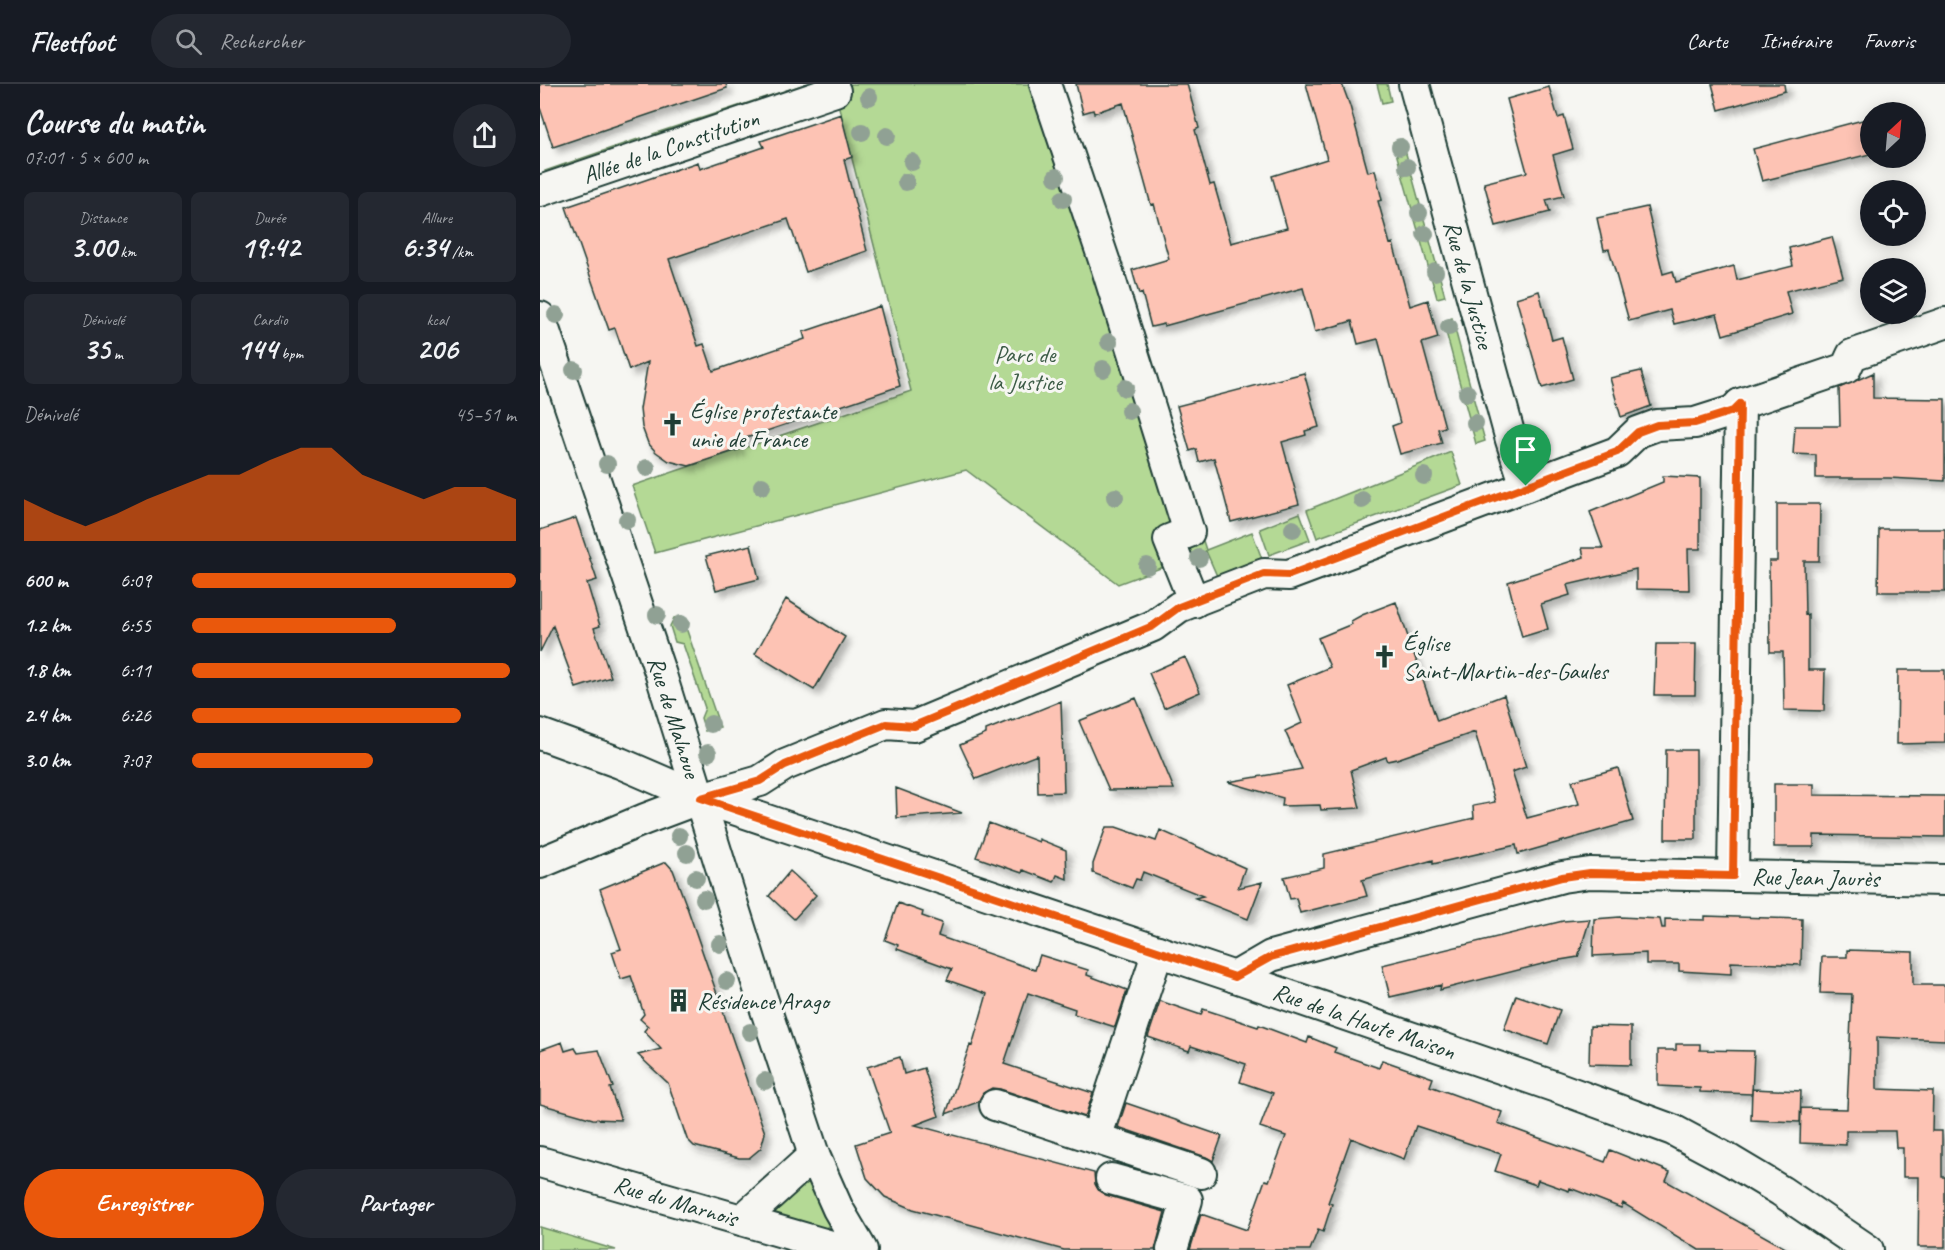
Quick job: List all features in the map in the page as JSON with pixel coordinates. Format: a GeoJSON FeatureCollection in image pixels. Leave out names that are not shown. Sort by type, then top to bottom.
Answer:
{"type":"FeatureCollection","features":[{"type":"Feature","properties":{"kind":"street"},"geometry":{"type":"LineString","coordinates":[[1045,84],[1107,269],[1189,532],[1169,540],[1194,602]]}},
{"type":"Feature","properties":{"kind":"street","name":"Rue de la Justice"},"geometry":{"type":"LineString","coordinates":[[1414,84],[1511,440],[1526,486]]}},
{"type":"Feature","properties":{"kind":"street","name":"Allée de la Constitution"},"geometry":{"type":"LineString","coordinates":[[540,191],[835,92]]}},
{"type":"Feature","properties":{"kind":"street","name":"Rue de Malnoue"},"geometry":{"type":"LineString","coordinates":[[540,317],[643,620],[814,1155],[838,1209],[862,1250]]}},
{"type":"Feature","properties":{"kind":"street"},"geometry":{"type":"LineString","coordinates":[[540,863],[701,798],[760,781],[785,765],[886,724],[914,726],[1153,626],[1179,607],[1264,574],[1289,575],[1617,452],[1638,432],[1657,425],[1695,423],[1733,411],[1740,404],[1846,368],[1852,355],[1945,323]]}},
{"type":"Feature","properties":{"kind":"street"},"geometry":{"type":"LineString","coordinates":[[1733,876],[1740,404]]}},
{"type":"Feature","properties":{"kind":"street","name":"Rue de la Haute Maison"},"geometry":{"type":"LineString","coordinates":[[540,734],[620,763],[701,798],[1235,977],[1556,1087],[1673,1130],[1781,1191],[1868,1250]]}},
{"type":"Feature","properties":{"kind":"street","name":"Rue Jean Jaurès"},"geometry":{"type":"LineString","coordinates":[[1235,977],[1271,957],[1562,877],[1590,873],[1945,880]]}},
{"type":"Feature","properties":{"kind":"street"},"geometry":{"type":"LineString","coordinates":[[1096,1138],[1158,951]]}},
{"type":"Feature","properties":{"kind":"street"},"geometry":{"type":"LineString","coordinates":[[995,1105],[1201,1173]]}},
{"type":"Feature","properties":{"kind":"street"},"geometry":{"type":"LineString","coordinates":[[742,1220],[814,1155]]}},
{"type":"Feature","properties":{"kind":"street","name":"Rue du Marnois"},"geometry":{"type":"LineString","coordinates":[[540,1162],[845,1250]]}},
{"type":"Feature","properties":{"kind":"street"},"geometry":{"type":"LineString","coordinates":[[1111,1179],[1187,1200],[1172,1250]]}},
{"type":"Feature","properties":{"kind":"green space"},"geometry":{"type":"Polygon","coordinates":[[[805,84],[819,84],[657,144],[653,134],[805,84]]]}},
{"type":"Feature","properties":{"kind":"green space","name":"Parc de la Justice"},"geometry":{"type":"Polygon","coordinates":[[[833,84],[1055,84],[1206,550],[1252,532],[1262,559],[1217,576],[1206,551],[1118,584],[966,470],[655,553],[632,486],[911,391],[833,84]]]}},
{"type":"Feature","properties":{"kind":"green space"},"geometry":{"type":"Polygon","coordinates":[[[1377,84],[1387,84],[1391,101],[1382,103],[1377,84]]]}},
{"type":"Feature","properties":{"kind":"green space"},"geometry":{"type":"Polygon","coordinates":[[[641,138],[645,149],[548,182],[545,171],[641,138]]]}},
{"type":"Feature","properties":{"kind":"green space"},"geometry":{"type":"Polygon","coordinates":[[[1402,139],[1445,296],[1437,298],[1393,142],[1402,139]]]}},
{"type":"Feature","properties":{"kind":"green space"},"geometry":{"type":"Polygon","coordinates":[[[1452,318],[1485,441],[1476,444],[1443,321],[1452,318]]]}},
{"type":"Feature","properties":{"kind":"green space"},"geometry":{"type":"Polygon","coordinates":[[[1451,452],[1462,485],[1317,538],[1307,510],[1451,452]]]}},
{"type":"Feature","properties":{"kind":"green space"},"geometry":{"type":"Polygon","coordinates":[[[1300,513],[1310,540],[1269,555],[1260,529],[1300,513]]]}},
{"type":"Feature","properties":{"kind":"green space"},"geometry":{"type":"Polygon","coordinates":[[[682,616],[720,727],[705,731],[701,718],[705,708],[683,644],[675,642],[670,626],[674,618],[682,616]]]}},
{"type":"Feature","properties":{"kind":"green space"},"geometry":{"type":"Polygon","coordinates":[[[807,1176],[830,1222],[824,1230],[770,1214],[807,1176]]]}},
{"type":"Feature","properties":{"kind":"green space"},"geometry":{"type":"Polygon","coordinates":[[[540,1227],[616,1250],[540,1250],[540,1227]]]}},
{"type":"Feature","properties":{"kind":"building"},"geometry":{"type":"Polygon","coordinates":[[[540,84],[726,84],[727,88],[553,147],[540,108],[540,84]]]}},
{"type":"Feature","properties":{"kind":"building"},"geometry":{"type":"Polygon","coordinates":[[[1076,84],[1187,84],[1199,128],[1195,130],[1210,185],[1214,184],[1231,243],[1287,228],[1272,176],[1327,159],[1306,84],[1342,84],[1368,172],[1375,170],[1382,200],[1378,201],[1390,244],[1393,243],[1410,306],[1428,300],[1438,338],[1422,343],[1445,427],[1438,429],[1442,443],[1400,454],[1392,426],[1400,423],[1378,339],[1358,344],[1352,321],[1315,332],[1303,288],[1164,326],[1164,324],[1151,327],[1142,293],[1139,294],[1132,270],[1169,259],[1154,204],[1151,205],[1123,103],[1094,113],[1093,110],[1083,113],[1076,84]]]}},
{"type":"Feature","properties":{"kind":"building"},"geometry":{"type":"Polygon","coordinates":[[[1712,84],[1784,84],[1785,91],[1719,110],[1712,84]]]}},
{"type":"Feature","properties":{"kind":"building"},"geometry":{"type":"Polygon","coordinates":[[[1549,87],[1558,118],[1564,116],[1573,149],[1553,155],[1564,196],[1546,200],[1550,212],[1496,226],[1484,183],[1527,172],[1507,99],[1549,87]]]}},
{"type":"Feature","properties":{"kind":"building"},"geometry":{"type":"Polygon","coordinates":[[[841,114],[852,157],[844,160],[867,251],[806,272],[788,219],[669,259],[698,346],[704,344],[713,371],[805,339],[803,332],[880,306],[900,386],[737,441],[740,449],[689,466],[669,461],[648,443],[642,427],[640,409],[648,362],[629,370],[615,328],[609,330],[566,207],[698,162],[700,169],[764,147],[761,141],[841,114]]]}},
{"type":"Feature","properties":{"kind":"building"},"geometry":{"type":"Polygon","coordinates":[[[1860,121],[1860,156],[1762,181],[1753,149],[1860,121]]]}},
{"type":"Feature","properties":{"kind":"building"},"geometry":{"type":"Polygon","coordinates":[[[1647,207],[1663,274],[1673,271],[1676,282],[1734,266],[1737,280],[1793,266],[1789,248],[1832,237],[1843,277],[1786,291],[1792,314],[1723,335],[1717,314],[1674,324],[1670,310],[1629,321],[1609,249],[1604,250],[1597,218],[1647,207]]]}},
{"type":"Feature","properties":{"kind":"building"},"geometry":{"type":"Polygon","coordinates":[[[1539,291],[1552,340],[1562,337],[1573,379],[1542,388],[1516,298],[1539,291]]]}},
{"type":"Feature","properties":{"kind":"building"},"geometry":{"type":"Polygon","coordinates":[[[1641,371],[1651,406],[1621,417],[1610,378],[1641,371]]]}},
{"type":"Feature","properties":{"kind":"building"},"geometry":{"type":"Polygon","coordinates":[[[1304,373],[1319,427],[1305,431],[1306,435],[1282,442],[1299,504],[1231,522],[1214,458],[1199,462],[1196,449],[1190,451],[1177,406],[1304,373]]]}},
{"type":"Feature","properties":{"kind":"building"},"geometry":{"type":"Polygon","coordinates":[[[1873,373],[1873,398],[1945,399],[1945,481],[1816,478],[1816,455],[1793,454],[1795,426],[1840,426],[1839,388],[1873,373]]]}},
{"type":"Feature","properties":{"kind":"building"},"geometry":{"type":"Polygon","coordinates":[[[1663,476],[1700,478],[1700,549],[1688,549],[1689,590],[1636,589],[1636,569],[1567,585],[1570,595],[1541,604],[1548,629],[1522,637],[1508,582],[1584,557],[1582,548],[1603,548],[1590,512],[1663,482],[1663,476]]]}},
{"type":"Feature","properties":{"kind":"building"},"geometry":{"type":"Polygon","coordinates":[[[1777,504],[1820,504],[1819,561],[1804,561],[1805,615],[1808,614],[1808,670],[1825,670],[1824,711],[1784,710],[1783,652],[1770,652],[1769,561],[1777,561],[1777,504]]]}},
{"type":"Feature","properties":{"kind":"building"},"geometry":{"type":"Polygon","coordinates":[[[576,518],[597,580],[587,583],[600,626],[594,628],[611,677],[576,688],[553,626],[540,652],[540,530],[576,518]]]}},
{"type":"Feature","properties":{"kind":"building"},"geometry":{"type":"Polygon","coordinates":[[[1879,529],[1945,529],[1945,592],[1878,592],[1879,529]]]}},
{"type":"Feature","properties":{"kind":"building"},"geometry":{"type":"Polygon","coordinates":[[[751,545],[759,579],[716,590],[706,556],[751,545]]]}},
{"type":"Feature","properties":{"kind":"building"},"geometry":{"type":"Polygon","coordinates":[[[786,599],[845,637],[814,690],[755,654],[786,599]]]}},
{"type":"Feature","properties":{"kind":"building"},"geometry":{"type":"Polygon","coordinates":[[[1396,602],[1437,721],[1504,695],[1526,767],[1512,772],[1527,818],[1579,804],[1572,781],[1618,768],[1633,821],[1518,854],[1516,845],[1433,864],[1433,860],[1362,880],[1367,896],[1300,913],[1296,898],[1290,899],[1284,877],[1324,868],[1324,854],[1474,818],[1473,806],[1495,802],[1475,732],[1397,759],[1388,761],[1386,757],[1351,770],[1360,808],[1321,810],[1320,805],[1282,806],[1283,798],[1228,782],[1302,769],[1285,731],[1302,723],[1287,685],[1330,667],[1318,638],[1352,624],[1351,621],[1362,615],[1396,602]]]}},
{"type":"Feature","properties":{"kind":"building"},"geometry":{"type":"Polygon","coordinates":[[[1656,644],[1696,644],[1695,695],[1654,695],[1656,644]]]}},
{"type":"Feature","properties":{"kind":"building"},"geometry":{"type":"Polygon","coordinates":[[[1185,657],[1200,692],[1164,708],[1149,673],[1185,657]]]}},
{"type":"Feature","properties":{"kind":"building"},"geometry":{"type":"Polygon","coordinates":[[[1898,670],[1945,670],[1945,743],[1897,744],[1898,670]]]}},
{"type":"Feature","properties":{"kind":"building"},"geometry":{"type":"Polygon","coordinates":[[[1136,698],[1174,789],[1109,790],[1079,721],[1136,698]]]}},
{"type":"Feature","properties":{"kind":"building"},"geometry":{"type":"Polygon","coordinates":[[[1061,701],[1064,792],[1038,793],[1037,755],[976,779],[960,745],[986,734],[986,730],[1061,701]]]}},
{"type":"Feature","properties":{"kind":"building"},"geometry":{"type":"Polygon","coordinates":[[[1666,750],[1696,750],[1696,839],[1665,839],[1666,750]]]}},
{"type":"Feature","properties":{"kind":"building"},"geometry":{"type":"Polygon","coordinates":[[[1774,784],[1814,784],[1814,795],[1945,796],[1945,837],[1814,835],[1814,847],[1774,847],[1774,784]]]}},
{"type":"Feature","properties":{"kind":"building"},"geometry":{"type":"Polygon","coordinates":[[[896,788],[962,813],[897,818],[896,788]]]}},
{"type":"Feature","properties":{"kind":"building"},"geometry":{"type":"Polygon","coordinates":[[[989,823],[1066,850],[1067,879],[1057,875],[1054,882],[1023,870],[1022,873],[976,857],[989,823]]]}},
{"type":"Feature","properties":{"kind":"building"},"geometry":{"type":"Polygon","coordinates":[[[1106,827],[1116,827],[1156,841],[1160,830],[1245,868],[1238,888],[1262,882],[1248,919],[1195,898],[1203,896],[1143,872],[1140,880],[1136,879],[1132,888],[1093,873],[1093,864],[1106,827]]]}},
{"type":"Feature","properties":{"kind":"building","name":"Résidence Arago"},"geometry":{"type":"Polygon","coordinates":[[[666,862],[673,870],[687,907],[765,1133],[761,1148],[749,1158],[739,1158],[694,1146],[687,1139],[668,1083],[638,1055],[661,1049],[644,1031],[648,1026],[640,1019],[644,1014],[631,976],[621,979],[612,952],[621,949],[600,889],[666,862]]]}},
{"type":"Feature","properties":{"kind":"building"},"geometry":{"type":"Polygon","coordinates":[[[790,871],[816,895],[794,919],[769,896],[790,871]]]}},
{"type":"Feature","properties":{"kind":"building"},"geometry":{"type":"Polygon","coordinates":[[[898,903],[923,912],[922,916],[942,923],[938,936],[1035,970],[1040,955],[1088,970],[1087,975],[1127,990],[1115,1027],[1074,1014],[1075,1009],[1028,993],[1004,1064],[1093,1093],[1085,1117],[992,1088],[983,1093],[978,1102],[946,1114],[970,1045],[972,1046],[987,994],[947,980],[952,969],[897,949],[898,945],[885,940],[898,903]]]}},
{"type":"Feature","properties":{"kind":"building"},"geometry":{"type":"Polygon","coordinates":[[[1705,916],[1802,919],[1801,965],[1731,962],[1731,974],[1679,971],[1679,964],[1646,964],[1646,953],[1593,956],[1594,919],[1620,917],[1660,919],[1662,928],[1665,928],[1665,919],[1705,920],[1705,916]]]}},
{"type":"Feature","properties":{"kind":"building"},"geometry":{"type":"Polygon","coordinates":[[[1590,919],[1578,957],[1440,990],[1441,985],[1390,997],[1382,965],[1563,921],[1590,919]]]}},
{"type":"Feature","properties":{"kind":"building"},"geometry":{"type":"Polygon","coordinates":[[[1847,950],[1913,952],[1913,985],[1945,985],[1945,1040],[1877,1037],[1877,1089],[1933,1091],[1932,1131],[1942,1131],[1942,1177],[1945,1177],[1945,1247],[1918,1247],[1919,1177],[1903,1177],[1903,1148],[1896,1148],[1895,1131],[1846,1131],[1846,1145],[1800,1143],[1801,1108],[1847,1109],[1852,994],[1820,993],[1822,957],[1847,957],[1847,950]]]}},
{"type":"Feature","properties":{"kind":"building"},"geometry":{"type":"Polygon","coordinates":[[[1516,995],[1560,1010],[1548,1044],[1504,1029],[1516,995]]]}},
{"type":"Feature","properties":{"kind":"building"},"geometry":{"type":"Polygon","coordinates":[[[1160,1001],[1201,1015],[1203,1009],[1258,1027],[1259,1025],[1307,1043],[1309,1037],[1336,1048],[1334,1052],[1379,1068],[1382,1060],[1433,1078],[1430,1086],[1502,1112],[1498,1123],[1605,1162],[1610,1150],[1640,1162],[1641,1160],[1670,1172],[1666,1181],[1789,1250],[1699,1250],[1623,1203],[1621,1208],[1570,1188],[1569,1191],[1538,1180],[1536,1185],[1495,1171],[1501,1154],[1416,1126],[1404,1159],[1351,1138],[1328,1203],[1332,1204],[1323,1232],[1318,1230],[1310,1250],[1190,1250],[1201,1214],[1247,1230],[1265,1180],[1269,1181],[1286,1136],[1260,1127],[1273,1093],[1240,1082],[1246,1064],[1191,1046],[1189,1051],[1148,1037],[1160,1001]]]}},
{"type":"Feature","properties":{"kind":"building"},"geometry":{"type":"Polygon","coordinates":[[[1590,1026],[1631,1027],[1631,1065],[1589,1064],[1590,1026]]]}},
{"type":"Feature","properties":{"kind":"building"},"geometry":{"type":"Polygon","coordinates":[[[562,1042],[565,1051],[575,1048],[578,1053],[599,1050],[613,1087],[610,1088],[621,1120],[593,1119],[540,1104],[540,1050],[562,1042]]]}},
{"type":"Feature","properties":{"kind":"building"},"geometry":{"type":"Polygon","coordinates":[[[1676,1044],[1700,1044],[1700,1050],[1754,1051],[1752,1094],[1700,1092],[1700,1088],[1658,1086],[1658,1050],[1676,1050],[1676,1044]]]}},
{"type":"Feature","properties":{"kind":"building"},"geometry":{"type":"Polygon","coordinates":[[[900,1057],[904,1074],[924,1068],[939,1116],[915,1125],[1094,1173],[1095,1184],[1099,1191],[1106,1195],[1165,1212],[1155,1250],[1064,1250],[913,1209],[885,1197],[867,1178],[856,1144],[890,1133],[867,1067],[900,1057]]]}},
{"type":"Feature","properties":{"kind":"building"},"geometry":{"type":"Polygon","coordinates":[[[1752,1089],[1801,1091],[1800,1122],[1751,1120],[1752,1089]]]}},
{"type":"Feature","properties":{"kind":"building"},"geometry":{"type":"Polygon","coordinates":[[[1126,1103],[1222,1136],[1213,1161],[1118,1127],[1126,1103]]]}},
{"type":"Feature","properties":{"kind":"place","name":"Église protestante unie de France"},"geometry":{"type":"Point","coordinates":[672,425]}},
{"type":"Feature","properties":{"kind":"place","name":"Église Saint-Martin-des-Gaules"},"geometry":{"type":"Point","coordinates":[1385,657]}},
{"type":"Feature","properties":{"kind":"place","name":"Résidence Arago"},"geometry":{"type":"Point","coordinates":[679,1001]}},
{"type":"Feature","properties":{"kind":"route"},"geometry":{"type":"LineString","coordinates":[[1740,404],[1733,876],[1590,873],[1562,877],[1271,957],[1235,977],[701,798],[760,781],[785,765],[886,724],[914,726],[1153,626],[1179,607],[1264,574],[1289,575],[1526,486],[1617,452],[1638,432],[1657,425],[1695,423],[1733,411],[1740,404]]}}]}
